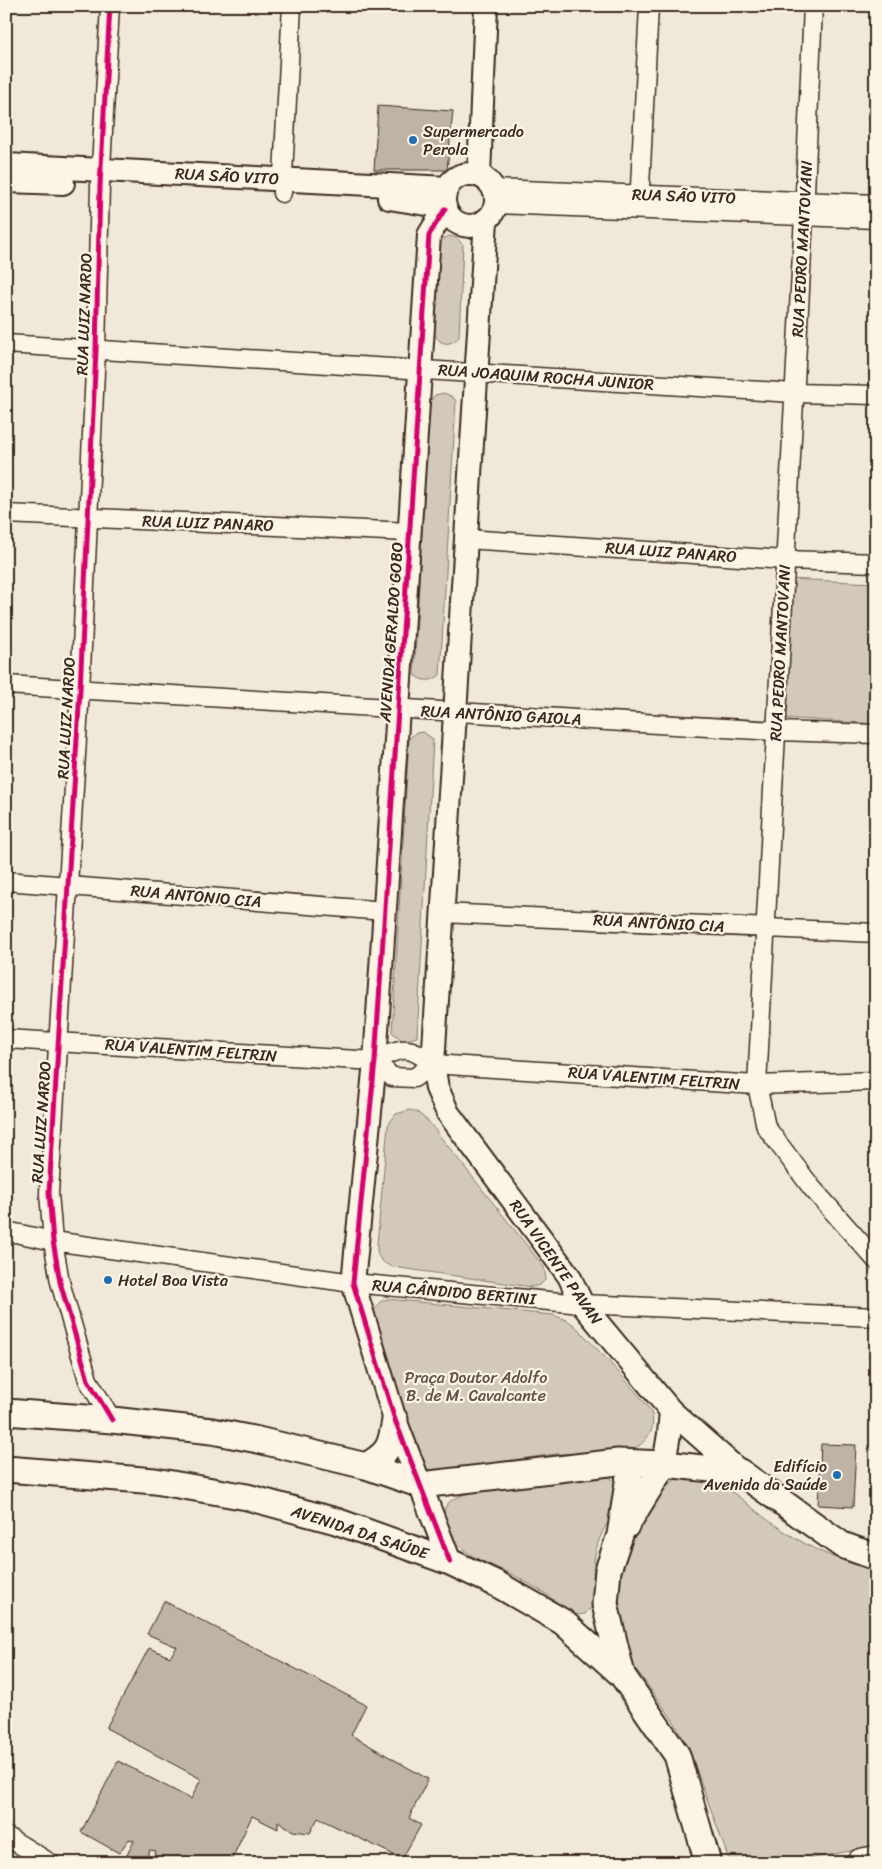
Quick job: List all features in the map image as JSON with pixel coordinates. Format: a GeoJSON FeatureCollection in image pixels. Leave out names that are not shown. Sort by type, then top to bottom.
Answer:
{"type":"FeatureCollection","features":[{"type":"Feature","properties":{"kind":"main road"},"geometry":{"type":"LineString","coordinates":[[6,1412],[112,1420],[212,1431],[366,1466],[421,1485],[514,1472],[618,1462],[664,1464],[740,1472],[842,1545],[876,1557]]}},
{"type":"Feature","properties":{"kind":"main road"},"geometry":{"type":"LineString","coordinates":[[366,1466],[386,1452],[392,1443],[395,1420]]}},
{"type":"Feature","properties":{"kind":"main road"},"geometry":{"type":"LineString","coordinates":[[622,1675],[605,1604],[608,1570],[620,1535],[630,1463]]}},
{"type":"Feature","properties":{"kind":"main road"},"geometry":{"type":"LineString","coordinates":[[620,1535],[664,1464]]}},
{"type":"Feature","properties":{"kind":"main road","name":"AVENIDA DA SAÚDE"},"geometry":{"type":"LineString","coordinates":[[6,1469],[156,1481],[247,1497],[336,1521],[450,1562],[496,1584],[563,1622],[622,1675],[677,1755],[708,1863]]}},
{"type":"Feature","properties":{"kind":"main road"},"geometry":{"type":"LineString","coordinates":[[563,1622],[592,1619],[605,1604]]}},
{"type":"Feature","properties":{"kind":"main road"},"geometry":{"type":"LineString","coordinates":[[861,1863],[876,1860]]}},
{"type":"Feature","properties":{"kind":"street","name":"RUA LUIZ NARDO"},"geometry":{"type":"LineString","coordinates":[[110,6],[100,177],[96,350],[80,690],[49,1193],[53,1241],[60,1282],[88,1380],[112,1420]]}},
{"type":"Feature","properties":{"kind":"street"},"geometry":{"type":"LineString","coordinates":[[282,186],[292,6]]}},
{"type":"Feature","properties":{"kind":"street"},"geometry":{"type":"LineString","coordinates":[[433,1064],[477,372],[469,196],[473,6]]}},
{"type":"Feature","properties":{"kind":"street"},"geometry":{"type":"LineString","coordinates":[[469,196],[486,6]]}},
{"type":"Feature","properties":{"kind":"street"},"geometry":{"type":"LineString","coordinates":[[640,202],[649,6]]}},
{"type":"Feature","properties":{"kind":"street","name":"RUA PEDRO MANTOVANI"},"geometry":{"type":"LineString","coordinates":[[813,6],[786,560],[757,1085],[766,1127],[812,1188],[876,1260]]}},
{"type":"Feature","properties":{"kind":"street","name":"RUA SÃO VITO"},"geometry":{"type":"LineString","coordinates":[[6,165],[100,177],[469,196],[804,209],[876,219]]}},
{"type":"Feature","properties":{"kind":"street","name":"RUA SÃO VITO"},"geometry":{"type":"LineString","coordinates":[[6,180],[100,177]]}},
{"type":"Feature","properties":{"kind":"street","name":"RUA SÃO VITO"},"geometry":{"type":"LineString","coordinates":[[282,186],[405,199],[469,196]]}},
{"type":"Feature","properties":{"kind":"street","name":"AVENIDA GERALDO GOBO"},"geometry":{"type":"LineString","coordinates":[[353,1282],[375,1061],[429,235],[469,196]]}},
{"type":"Feature","properties":{"kind":"street"},"geometry":{"type":"LineString","coordinates":[[405,199],[429,235]]}},
{"type":"Feature","properties":{"kind":"street","name":"RUA SÃO VITO"},"geometry":{"type":"LineString","coordinates":[[804,209],[876,204]]}},
{"type":"Feature","properties":{"kind":"street","name":"RUA JOAQUIM ROCHA JUNIOR"},"geometry":{"type":"LineString","coordinates":[[6,344],[794,393],[876,396]]}},
{"type":"Feature","properties":{"kind":"street","name":"RUA LUIZ PANARO"},"geometry":{"type":"LineString","coordinates":[[6,514],[410,532]]}},
{"type":"Feature","properties":{"kind":"street","name":"RUA LUIZ PANARO"},"geometry":{"type":"LineString","coordinates":[[466,539],[786,560],[876,563]]}},
{"type":"Feature","properties":{"kind":"street","name":"RUA ANTÔNIO GAIOLA"},"geometry":{"type":"LineString","coordinates":[[6,686],[776,731],[876,734]]}},
{"type":"Feature","properties":{"kind":"street","name":"RUA ANTONIO CIA"},"geometry":{"type":"LineString","coordinates":[[6,881],[385,911]]}},
{"type":"Feature","properties":{"kind":"street","name":"RUA ANTÔNIO CIA"},"geometry":{"type":"LineString","coordinates":[[442,913],[876,933]]}},
{"type":"Feature","properties":{"kind":"street","name":"RUA VALENTIM FELTRIN"},"geometry":{"type":"LineString","coordinates":[[6,1039],[375,1061]]}},
{"type":"Feature","properties":{"kind":"street"},"geometry":{"type":"LineString","coordinates":[[393,1050],[416,1050],[433,1064],[414,1078],[392,1077],[375,1061],[393,1050]]}},
{"type":"Feature","properties":{"kind":"street","name":"RUA VALENTIM FELTRIN"},"geometry":{"type":"LineString","coordinates":[[433,1064],[757,1085],[876,1081]]}},
{"type":"Feature","properties":{"kind":"street","name":"RUA VICENTE PAVAN"},"geometry":{"type":"LineString","coordinates":[[433,1064],[437,1088],[448,1113],[569,1276],[582,1304],[671,1411],[740,1472]]}},
{"type":"Feature","properties":{"kind":"street","name":"RUA CÂNDIDO BERTINI"},"geometry":{"type":"LineString","coordinates":[[6,1231],[53,1241],[353,1282],[582,1304],[876,1318]]}},
{"type":"Feature","properties":{"kind":"street"},"geometry":{"type":"LineString","coordinates":[[353,1282],[395,1420],[450,1562]]}},
{"type":"Feature","properties":{"kind":"street","name":"RUA LUIZ NARDO"},"geometry":{"type":"LineString","coordinates":[[73,1417],[88,1404],[88,1380]]}},
{"type":"Feature","properties":{"kind":"street"},"geometry":{"type":"LineString","coordinates":[[664,1464],[670,1434],[671,1411]]}},
{"type":"Feature","properties":{"kind":"street"},"geometry":{"type":"LineString","coordinates":[[6,1836],[50,1863]]}},
{"type":"Feature","properties":{"kind":"green space"},"geometry":{"type":"Polygon","coordinates":[[[449,236],[457,238],[463,245],[459,337],[452,342],[445,343],[438,340],[434,332],[438,248],[442,240],[449,236]]]}},
{"type":"Feature","properties":{"kind":"green space"},"geometry":{"type":"Polygon","coordinates":[[[444,393],[453,397],[456,401],[440,675],[434,679],[427,680],[414,675],[429,403],[435,395],[444,393]]]}},
{"type":"Feature","properties":{"kind":"green space"},"geometry":{"type":"Polygon","coordinates":[[[787,579],[876,583],[876,724],[782,718],[787,579]]]}},
{"type":"Feature","properties":{"kind":"green space"},"geometry":{"type":"Polygon","coordinates":[[[423,732],[433,739],[417,1037],[403,1041],[392,1032],[409,739],[415,733],[423,732]]]}},
{"type":"Feature","properties":{"kind":"green space"},"geometry":{"type":"Polygon","coordinates":[[[410,1110],[417,1112],[428,1121],[544,1267],[546,1279],[540,1285],[532,1287],[393,1267],[380,1258],[377,1252],[377,1244],[388,1125],[396,1114],[410,1110]]]}},
{"type":"Feature","properties":{"kind":"green space","name":"Praça Doutor Adolfo B. de M. Cavalcante"},"geometry":{"type":"Polygon","coordinates":[[[387,1299],[553,1315],[567,1320],[590,1341],[647,1406],[653,1419],[651,1432],[638,1446],[626,1452],[556,1454],[498,1462],[449,1477],[432,1473],[419,1460],[370,1315],[380,1302],[387,1299]]]}},
{"type":"Feature","properties":{"kind":"green space"},"geometry":{"type":"Polygon","coordinates":[[[603,1473],[616,1482],[617,1511],[608,1522],[598,1544],[593,1579],[594,1605],[585,1614],[580,1615],[569,1612],[546,1594],[526,1582],[469,1553],[455,1541],[445,1524],[444,1512],[446,1506],[455,1498],[472,1492],[519,1482],[603,1473]]]}},
{"type":"Feature","properties":{"kind":"green space"},"geometry":{"type":"Polygon","coordinates":[[[679,1477],[696,1478],[721,1486],[798,1540],[836,1558],[876,1568],[876,1846],[788,1863],[734,1863],[728,1857],[689,1749],[673,1720],[635,1668],[623,1641],[617,1572],[631,1535],[662,1489],[679,1477]]]}},
{"type":"Feature","properties":{"kind":"building","name":"Supermercado Perola"},"geometry":{"type":"Polygon","coordinates":[[[378,106],[453,111],[447,170],[374,170],[378,106]]]}},
{"type":"Feature","properties":{"kind":"building","name":"Edifício Avenida da Saúde"},"geometry":{"type":"Polygon","coordinates":[[[821,1444],[856,1445],[853,1507],[818,1505],[821,1444]]]}},
{"type":"Feature","properties":{"kind":"building"},"geometry":{"type":"Polygon","coordinates":[[[164,1601],[366,1705],[351,1735],[428,1779],[409,1818],[421,1825],[402,1859],[318,1818],[310,1833],[293,1831],[278,1821],[278,1829],[252,1816],[230,1863],[151,1863],[156,1851],[150,1850],[144,1863],[123,1863],[134,1841],[129,1839],[119,1853],[81,1832],[118,1761],[191,1799],[201,1779],[106,1728],[149,1648],[170,1657],[177,1647],[147,1634],[164,1601]]]}},
{"type":"Feature","properties":{"kind":"cycle path"},"geometry":{"type":"LineString","coordinates":[[110,6],[100,185],[96,350],[80,690],[49,1193],[53,1241],[60,1282],[88,1380],[112,1420]]}},
{"type":"Feature","properties":{"kind":"cycle path"},"geometry":{"type":"LineString","coordinates":[[445,209],[429,235],[375,1061],[353,1283],[395,1420],[450,1562]]}},
{"type":"Feature","properties":{"kind":"place","name":"Supermercado Perola"},"geometry":{"type":"Point","coordinates":[413,140]}},
{"type":"Feature","properties":{"kind":"place","name":"Hotel Boa Vista"},"geometry":{"type":"Point","coordinates":[108,1280]}},
{"type":"Feature","properties":{"kind":"place","name":"Edifício Avenida da Saúde"},"geometry":{"type":"Point","coordinates":[837,1475]}}]}
